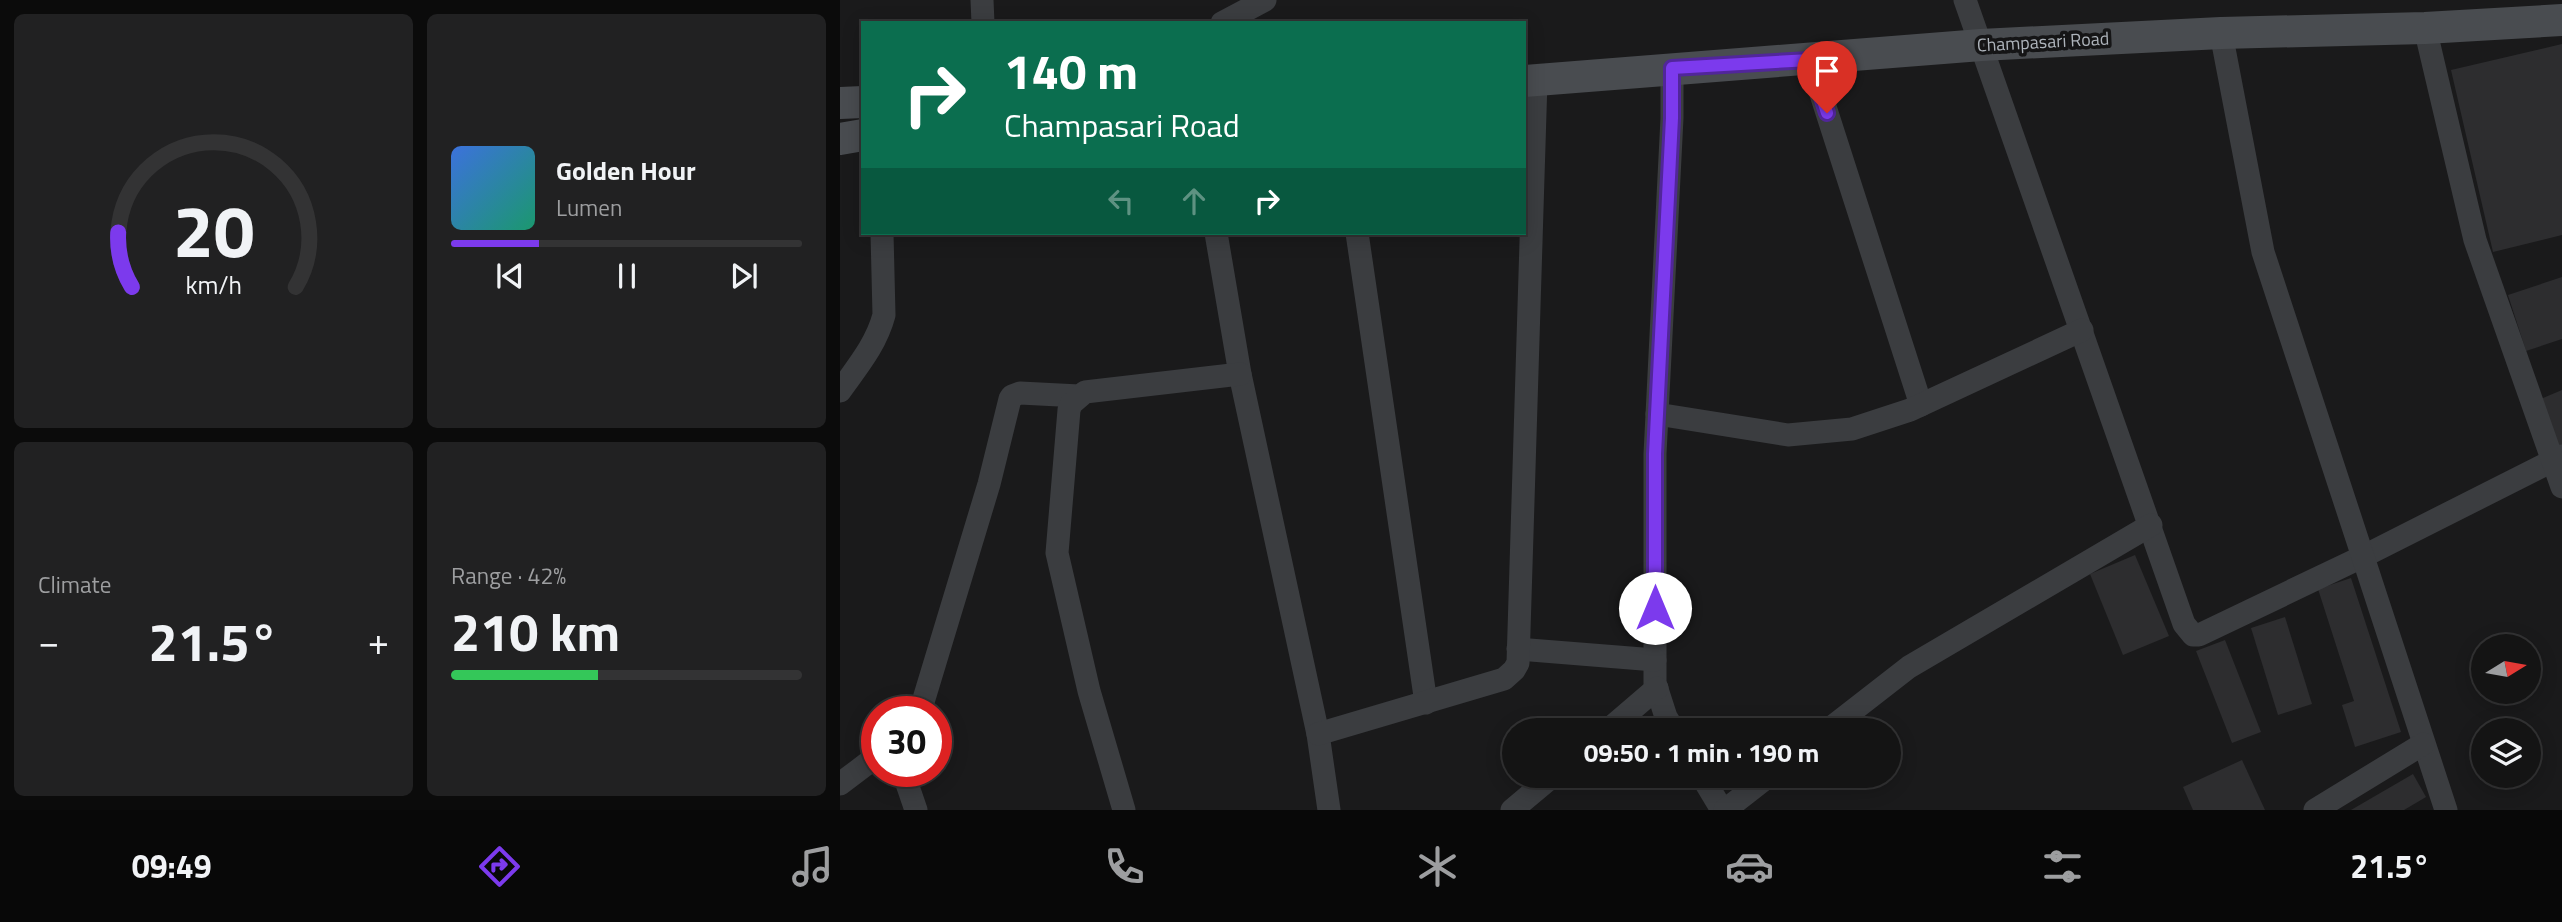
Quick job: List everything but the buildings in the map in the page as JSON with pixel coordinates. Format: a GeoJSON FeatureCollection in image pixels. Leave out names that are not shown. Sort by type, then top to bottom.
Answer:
{"type":"FeatureCollection","features":[{"type":"Feature","properties":{"kind":"main road","name":"Champasari Road"},"geometry":{"type":"LineString","coordinates":[[1530,80],[1981,45],[2221,33],[2425,28],[2562,20]]}},
{"type":"Feature","properties":{"kind":"main road"},"geometry":{"type":"LineString","coordinates":[[840,103],[861,102]]}},
{"type":"Feature","properties":{"kind":"main road"},"geometry":{"type":"LineString","coordinates":[[840,139],[861,135]]}},
{"type":"Feature","properties":{"kind":"street"},"geometry":{"type":"LineString","coordinates":[[982,0],[983,21]]}},
{"type":"Feature","properties":{"kind":"street"},"geometry":{"type":"LineString","coordinates":[[1226,21],[1265,0]]}},
{"type":"Feature","properties":{"kind":"street"},"geometry":{"type":"LineString","coordinates":[[1965,0],[2188,631],[2196,636],[2364,556],[2557,458]]}},
{"type":"Feature","properties":{"kind":"street"},"geometry":{"type":"LineString","coordinates":[[2425,28],[2475,240],[2557,458],[2562,487]]}},
{"type":"Feature","properties":{"kind":"street"},"geometry":{"type":"LineString","coordinates":[[2221,33],[2263,252],[2446,810]]}},
{"type":"Feature","properties":{"kind":"street"},"geometry":{"type":"LineString","coordinates":[[1810,60],[1921,405]]}},
{"type":"Feature","properties":{"kind":"street"},"geometry":{"type":"LineString","coordinates":[[1667,718],[1657,688],[1655,660],[1657,414],[1672,118],[1672,68]]}},
{"type":"Feature","properties":{"kind":"street"},"geometry":{"type":"LineString","coordinates":[[1318,733],[1504,679],[1518,663],[1530,80]]}},
{"type":"Feature","properties":{"kind":"street"},"geometry":{"type":"LineString","coordinates":[[840,391],[874,343],[884,315],[882,235]]}},
{"type":"Feature","properties":{"kind":"street"},"geometry":{"type":"LineString","coordinates":[[1216,235],[1240,374],[1318,733],[1329,810]]}},
{"type":"Feature","properties":{"kind":"street"},"geometry":{"type":"LineString","coordinates":[[1357,235],[1426,703]]}},
{"type":"Feature","properties":{"kind":"street"},"geometry":{"type":"LineString","coordinates":[[1657,414],[1788,435],[1852,429],[1921,405],[2082,330]]}},
{"type":"Feature","properties":{"kind":"street"},"geometry":{"type":"LineString","coordinates":[[1124,810],[1089,691],[1057,553],[1069,410],[1071,404],[1085,393],[1240,374]]}},
{"type":"Feature","properties":{"kind":"street"},"geometry":{"type":"LineString","coordinates":[[925,696],[989,484],[1010,399],[1020,393],[1079,396]]}},
{"type":"Feature","properties":{"kind":"street"},"geometry":{"type":"LineString","coordinates":[[1843,718],[1909,667],[2151,525]]}},
{"type":"Feature","properties":{"kind":"street"},"geometry":{"type":"LineString","coordinates":[[1518,649],[1655,660]]}},
{"type":"Feature","properties":{"kind":"street"},"geometry":{"type":"LineString","coordinates":[[1622,718],[1657,688]]}},
{"type":"Feature","properties":{"kind":"street"},"geometry":{"type":"LineString","coordinates":[[2315,810],[2423,744]]}},
{"type":"Feature","properties":{"kind":"street"},"geometry":{"type":"LineString","coordinates":[[840,784],[861,768]]}},
{"type":"Feature","properties":{"kind":"street"},"geometry":{"type":"LineString","coordinates":[[908,787],[915,810]]}},
{"type":"Feature","properties":{"kind":"street"},"geometry":{"type":"LineString","coordinates":[[1512,810],[1538,788]]}},
{"type":"Feature","properties":{"kind":"street"},"geometry":{"type":"LineString","coordinates":[[1709,788],[1723,810],[1753,788]]}},
{"type":"Feature","properties":{"kind":"route"},"geometry":{"type":"LineString","coordinates":[[1655,608],[1655,454],[1672,118],[1672,68],[1810,60],[1827,113]]}}]}
